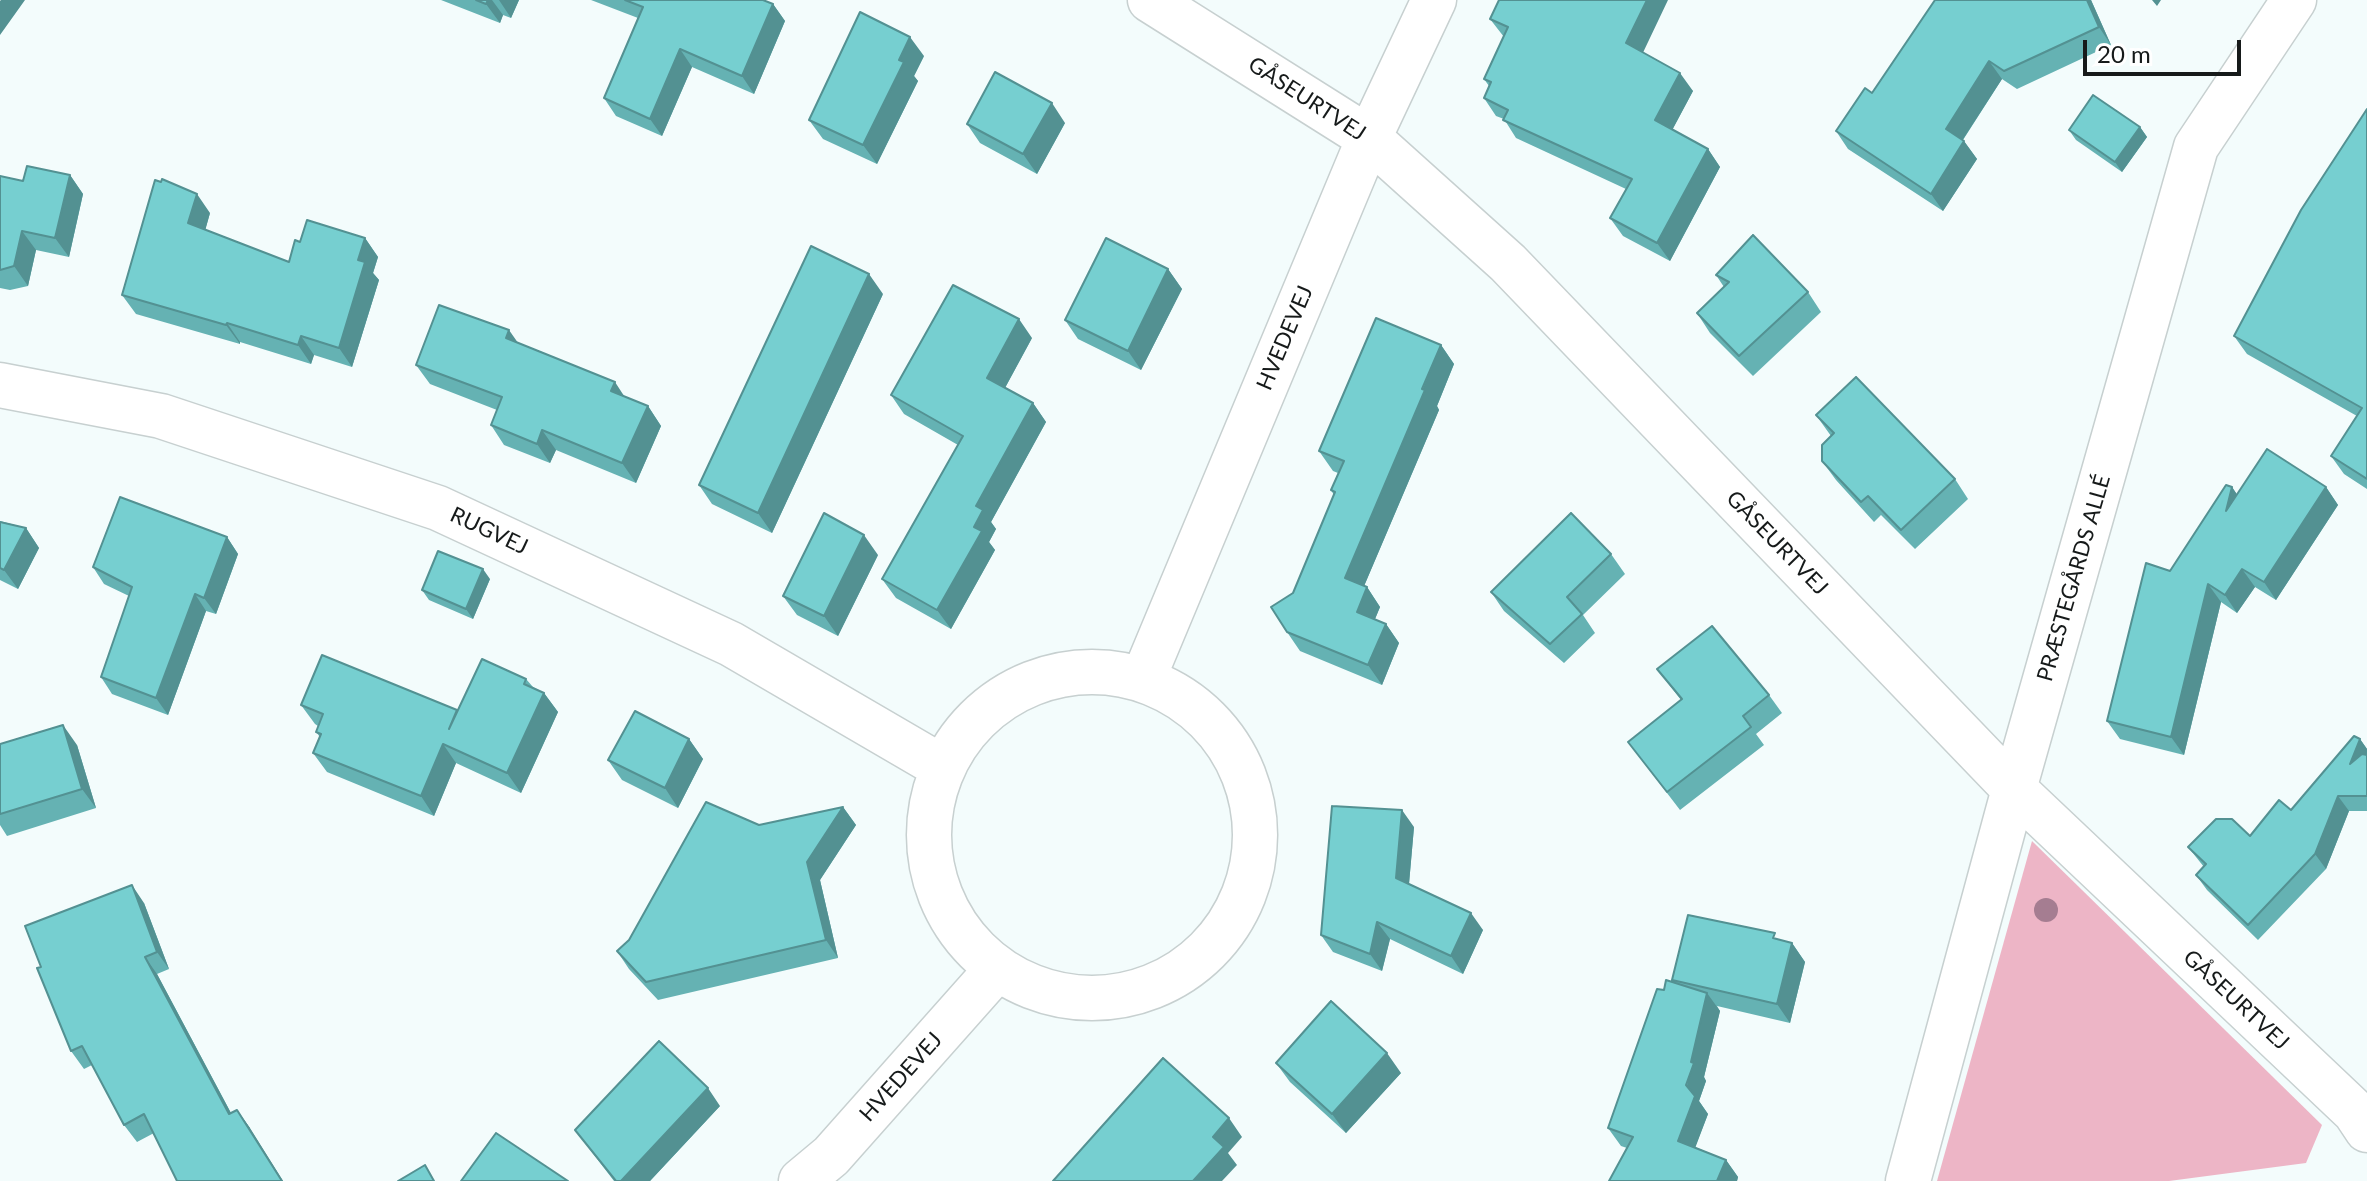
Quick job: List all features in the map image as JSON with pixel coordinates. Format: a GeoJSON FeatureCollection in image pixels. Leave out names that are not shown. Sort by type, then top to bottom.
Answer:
{"type":"FeatureCollection","features":[{"type":"Feature","properties":{"kind":"street","name":"GÅSEURTVEJ"},"geometry":{"type":"LineString","coordinates":[[1150,0],[1369,138],[1508,263],[2014,789],[2355,1112],[2367,1130]]}},
{"type":"Feature","properties":{"kind":"street","name":"HVEDEVEJ"},"geometry":{"type":"LineString","coordinates":[[1143,679],[1369,138],[1434,0]]}},
{"type":"Feature","properties":{"kind":"street","name":"PRÆSTEGÅRDS ALLÉ"},"geometry":{"type":"LineString","coordinates":[[1908,1181],[2014,789],[2196,147],[2294,0]]}},
{"type":"Feature","properties":{"kind":"street","name":"RUGVEJ"},"geometry":{"type":"LineString","coordinates":[[0,385],[161,416],[438,508],[731,644],[942,767]]}},
{"type":"Feature","properties":{"kind":"street"},"geometry":{"type":"LineString","coordinates":[[1083,671],[1143,679],[1197,709],[1237,757],[1255,817],[1250,880],[1222,935],[1175,977],[1116,998],[1054,995],[997,969],[957,929],[933,878],[928,821],[942,767],[976,718],[1026,684],[1083,671]]}},
{"type":"Feature","properties":{"kind":"street","name":"HVEDEVEJ"},"geometry":{"type":"LineString","coordinates":[[801,1181],[831,1156],[997,969]]}},
{"type":"Feature","properties":{"kind":"shaded area"},"geometry":{"type":"Polygon","coordinates":[[[2032,841],[2322,1125],[2306,1163],[2169,1181],[1937,1181],[2032,841]]]}},
{"type":"Feature","properties":{"kind":"building"},"geometry":{"type":"Polygon","coordinates":[[[625,0],[763,0],[773,4],[742,76],[680,49],[650,119],[604,98],[643,7],[625,0]]]}},
{"type":"Feature","properties":{"kind":"building"},"geometry":{"type":"Polygon","coordinates":[[[1499,0],[1647,0],[1626,43],[1680,73],[1655,120],[1708,149],[1657,243],[1610,218],[1632,179],[1503,120],[1508,110],[1484,98],[1491,82],[1484,79],[1508,27],[1490,19],[1499,0]]]}},
{"type":"Feature","properties":{"kind":"building"},"geometry":{"type":"Polygon","coordinates":[[[1935,0],[2087,0],[2099,27],[2004,71],[1989,61],[1946,129],[1964,141],[1931,194],[1836,131],[1865,88],[1872,93],[1935,0]]]}},
{"type":"Feature","properties":{"kind":"building"},"geometry":{"type":"Polygon","coordinates":[[[860,12],[910,37],[899,60],[904,62],[863,145],[809,120],[860,12]]]}},
{"type":"Feature","properties":{"kind":"building"},"geometry":{"type":"Polygon","coordinates":[[[995,72],[1052,103],[1023,154],[967,124],[995,72]]]}},
{"type":"Feature","properties":{"kind":"building"},"geometry":{"type":"Polygon","coordinates":[[[2093,95],[2140,127],[2115,162],[2069,130],[2093,95]]]}},
{"type":"Feature","properties":{"kind":"building"},"geometry":{"type":"Polygon","coordinates":[[[2367,109],[2367,479],[2331,456],[2362,408],[2234,336],[2301,210],[2367,109]]]}},
{"type":"Feature","properties":{"kind":"building"},"geometry":{"type":"Polygon","coordinates":[[[27,166],[70,175],[55,238],[22,231],[14,266],[0,270],[0,176],[23,181],[27,166]]]}},
{"type":"Feature","properties":{"kind":"building"},"geometry":{"type":"Polygon","coordinates":[[[162,179],[197,194],[188,223],[289,262],[295,240],[300,242],[307,220],[365,238],[358,260],[365,262],[339,348],[301,336],[298,345],[122,295],[155,180],[161,182],[162,179]]]}},
{"type":"Feature","properties":{"kind":"building"},"geometry":{"type":"Polygon","coordinates":[[[1753,235],[1808,292],[1739,356],[1697,313],[1729,282],[1716,275],[1753,235]]]}},
{"type":"Feature","properties":{"kind":"building"},"geometry":{"type":"Polygon","coordinates":[[[1106,238],[1168,269],[1128,351],[1065,320],[1106,238]]]}},
{"type":"Feature","properties":{"kind":"building"},"geometry":{"type":"Polygon","coordinates":[[[811,246],[869,274],[758,513],[699,485],[811,246]]]}},
{"type":"Feature","properties":{"kind":"building"},"geometry":{"type":"Polygon","coordinates":[[[953,285],[1019,319],[987,378],[1033,403],[976,506],[983,510],[974,527],[982,531],[937,610],[882,579],[963,436],[891,395],[953,285]]]}},
{"type":"Feature","properties":{"kind":"building"},"geometry":{"type":"Polygon","coordinates":[[[439,305],[509,330],[506,338],[615,382],[611,391],[648,406],[622,463],[542,430],[537,444],[491,425],[502,397],[416,365],[439,305]]]}},
{"type":"Feature","properties":{"kind":"building"},"geometry":{"type":"Polygon","coordinates":[[[1376,318],[1441,345],[1345,578],[1367,587],[1357,612],[1386,624],[1368,665],[1287,632],[1271,607],[1293,593],[1335,492],[1331,490],[1344,461],[1319,451],[1376,318]]]}},
{"type":"Feature","properties":{"kind":"building"},"geometry":{"type":"Polygon","coordinates":[[[1856,377],[1955,479],[1901,530],[1868,496],[1861,502],[1822,461],[1822,445],[1834,433],[1816,415],[1856,377]]]}},
{"type":"Feature","properties":{"kind":"building"},"geometry":{"type":"Polygon","coordinates":[[[2267,449],[2326,487],[2264,582],[2242,569],[2225,595],[2208,584],[2171,737],[2107,721],[2146,563],[2170,571],[2226,485],[2232,487],[2226,511],[2267,449]]]}},
{"type":"Feature","properties":{"kind":"building"},"geometry":{"type":"Polygon","coordinates":[[[120,497],[227,537],[204,598],[195,594],[156,698],[101,677],[132,587],[93,567],[120,497]]]}},
{"type":"Feature","properties":{"kind":"building"},"geometry":{"type":"Polygon","coordinates":[[[824,513],[864,535],[824,616],[783,596],[824,513]]]}},
{"type":"Feature","properties":{"kind":"building"},"geometry":{"type":"Polygon","coordinates":[[[1571,513],[1611,554],[1567,597],[1582,614],[1550,644],[1491,592],[1571,513]]]}},
{"type":"Feature","properties":{"kind":"building"},"geometry":{"type":"Polygon","coordinates":[[[0,522],[26,528],[4,570],[0,568],[0,522]]]}},
{"type":"Feature","properties":{"kind":"building"},"geometry":{"type":"Polygon","coordinates":[[[438,551],[483,569],[466,609],[422,590],[438,551]]]}},
{"type":"Feature","properties":{"kind":"building"},"geometry":{"type":"Polygon","coordinates":[[[1712,626],[1769,695],[1743,716],[1751,727],[1667,792],[1628,742],[1682,699],[1657,669],[1712,626]]]}},
{"type":"Feature","properties":{"kind":"building"},"geometry":{"type":"Polygon","coordinates":[[[322,655],[457,710],[449,729],[482,659],[526,679],[524,684],[544,693],[507,773],[443,744],[421,796],[313,753],[321,734],[316,732],[323,714],[301,705],[322,655]]]}},
{"type":"Feature","properties":{"kind":"building"},"geometry":{"type":"Polygon","coordinates":[[[635,711],[689,739],[665,788],[608,760],[635,711]]]}},
{"type":"Feature","properties":{"kind":"building"},"geometry":{"type":"Polygon","coordinates":[[[63,725],[82,789],[0,814],[0,744],[63,725]]]}},
{"type":"Feature","properties":{"kind":"building"},"geometry":{"type":"Polygon","coordinates":[[[2354,736],[2360,739],[2350,764],[2362,754],[2367,755],[2367,796],[2338,796],[2315,854],[2248,925],[2196,875],[2206,864],[2188,847],[2216,819],[2232,819],[2250,836],[2279,800],[2291,810],[2354,736]]]}},
{"type":"Feature","properties":{"kind":"building"},"geometry":{"type":"Polygon","coordinates":[[[706,802],[759,825],[843,807],[807,862],[826,940],[646,982],[617,951],[629,940],[706,802]]]}},
{"type":"Feature","properties":{"kind":"building"},"geometry":{"type":"Polygon","coordinates":[[[1332,806],[1402,810],[1396,878],[1471,913],[1451,956],[1377,922],[1370,954],[1321,935],[1332,806]]]}},
{"type":"Feature","properties":{"kind":"building"},"geometry":{"type":"Polygon","coordinates":[[[132,885],[157,952],[145,957],[229,1114],[237,1110],[282,1181],[177,1181],[144,1114],[124,1125],[82,1046],[71,1051],[37,968],[41,967],[25,926],[132,885]]]}},
{"type":"Feature","properties":{"kind":"building"},"geometry":{"type":"Polygon","coordinates":[[[1688,915],[1775,933],[1773,938],[1792,943],[1777,1004],[1672,980],[1688,915]]]}},
{"type":"Feature","properties":{"kind":"building"},"geometry":{"type":"Polygon","coordinates":[[[1666,980],[1707,993],[1691,1062],[1694,1063],[1686,1085],[1695,1096],[1678,1141],[1726,1160],[1717,1181],[1609,1181],[1633,1137],[1608,1128],[1657,989],[1664,990],[1666,980]]]}},
{"type":"Feature","properties":{"kind":"building"},"geometry":{"type":"Polygon","coordinates":[[[1331,1001],[1387,1053],[1332,1114],[1276,1063],[1331,1001]]]}},
{"type":"Feature","properties":{"kind":"building"},"geometry":{"type":"Polygon","coordinates":[[[659,1041],[708,1088],[621,1181],[616,1181],[575,1130],[659,1041]]]}},
{"type":"Feature","properties":{"kind":"building"},"geometry":{"type":"Polygon","coordinates":[[[1163,1058],[1229,1118],[1213,1137],[1224,1147],[1193,1181],[1053,1181],[1163,1058]]]}},
{"type":"Feature","properties":{"kind":"building"},"geometry":{"type":"Polygon","coordinates":[[[496,1133],[568,1181],[461,1181],[496,1133]]]}},
{"type":"Feature","properties":{"kind":"building"},"geometry":{"type":"Polygon","coordinates":[[[425,1165],[434,1181],[398,1181],[425,1165]]]}}]}
